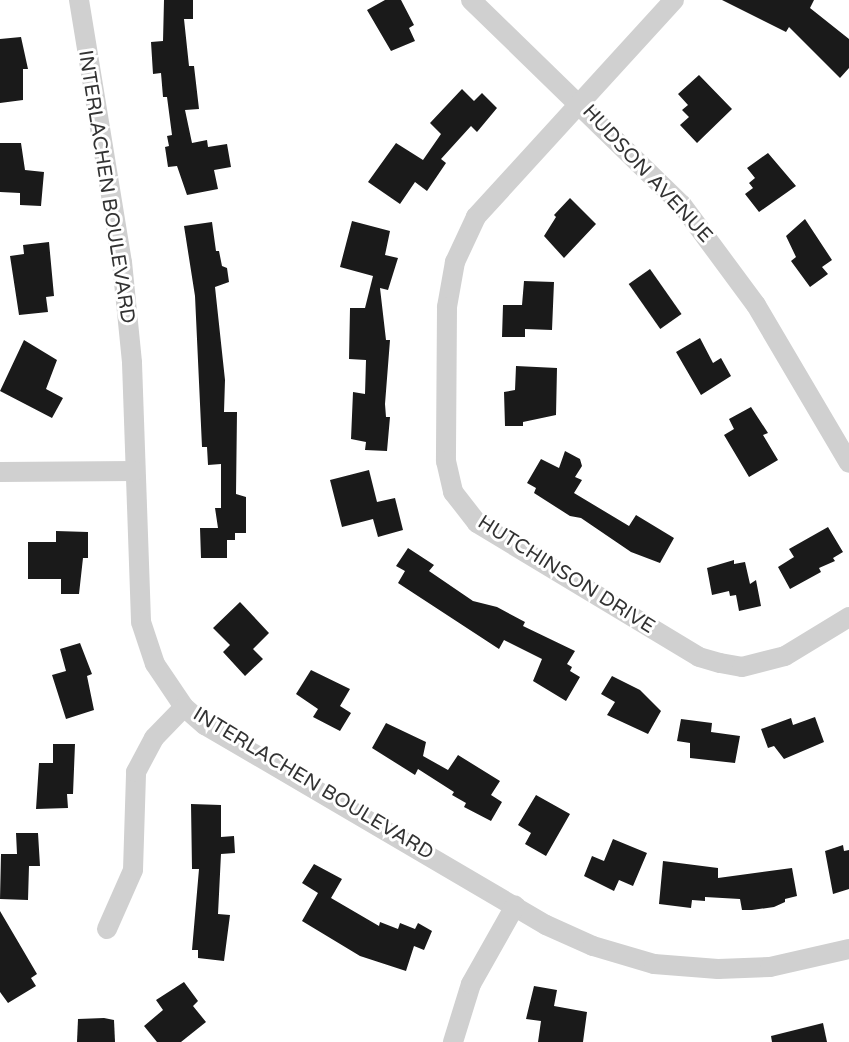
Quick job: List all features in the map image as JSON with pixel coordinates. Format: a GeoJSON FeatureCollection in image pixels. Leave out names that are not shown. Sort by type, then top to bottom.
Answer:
{"type":"FeatureCollection","features":[{"type":"Feature","properties":{"kind":"street","name":"INTERLACHEN BOULEVARD"},"geometry":{"type":"LineString","coordinates":[[79,0],[83,41],[122,262],[132,363],[141,622],[155,664],[184,707],[206,725],[569,936],[654,964],[744,969],[849,949]]}},
{"type":"Feature","properties":{"kind":"street","name":"HUDSON AVENUE"},"geometry":{"type":"LineString","coordinates":[[471,0],[580,102],[682,205],[721,254],[756,305],[849,464]]}},
{"type":"Feature","properties":{"kind":"street","name":"HUTCHINSON DRIVE"},"geometry":{"type":"LineString","coordinates":[[674,0],[476,217],[455,262],[447,331],[446,460],[453,492],[477,523],[699,657],[742,667],[774,660],[849,616]]}},
{"type":"Feature","properties":{"kind":"street"},"geometry":{"type":"LineString","coordinates":[[0,472],[135,471]]}},
{"type":"Feature","properties":{"kind":"street"},"geometry":{"type":"LineString","coordinates":[[107,929],[133,870],[136,772],[154,738],[184,707]]}},
{"type":"Feature","properties":{"kind":"street"},"geometry":{"type":"LineString","coordinates":[[453,1042],[471,984],[515,906]]}},
{"type":"Feature","properties":{"kind":"building"},"geometry":{"type":"Polygon","coordinates":[[[164,0],[193,0],[193,19],[184,19],[189,66],[194,66],[199,109],[185,110],[192,143],[207,140],[208,147],[227,144],[231,167],[214,170],[218,189],[187,195],[177,166],[168,167],[165,147],[169,146],[167,136],[172,135],[167,97],[163,97],[161,73],[153,74],[151,42],[163,41],[164,0]]]}},
{"type":"Feature","properties":{"kind":"building"},"geometry":{"type":"Polygon","coordinates":[[[385,0],[401,0],[414,25],[409,28],[415,41],[391,51],[367,10],[385,0]]]}},
{"type":"Feature","properties":{"kind":"building"},"geometry":{"type":"Polygon","coordinates":[[[722,0],[814,0],[810,8],[849,39],[849,68],[840,78],[789,27],[786,32],[722,0]]]}},
{"type":"Feature","properties":{"kind":"building"},"geometry":{"type":"Polygon","coordinates":[[[21,37],[28,69],[23,69],[23,100],[0,103],[0,39],[21,37]]]}},
{"type":"Feature","properties":{"kind":"building"},"geometry":{"type":"Polygon","coordinates":[[[699,75],[732,109],[697,143],[680,125],[689,117],[682,110],[688,105],[678,94],[699,75]]]}},
{"type":"Feature","properties":{"kind":"building"},"geometry":{"type":"Polygon","coordinates":[[[462,89],[474,101],[482,93],[497,108],[477,132],[471,126],[441,159],[446,163],[427,191],[415,182],[400,204],[368,182],[396,143],[423,160],[441,134],[430,123],[462,89]]]}},
{"type":"Feature","properties":{"kind":"building"},"geometry":{"type":"Polygon","coordinates":[[[0,143],[21,143],[25,170],[44,172],[41,206],[20,205],[20,193],[0,192],[0,143]]]}},
{"type":"Feature","properties":{"kind":"building"},"geometry":{"type":"Polygon","coordinates":[[[768,153],[796,186],[759,212],[745,194],[753,188],[749,183],[755,178],[747,168],[768,153]]]}},
{"type":"Feature","properties":{"kind":"building"},"geometry":{"type":"Polygon","coordinates":[[[570,198],[596,224],[564,258],[544,236],[556,217],[554,215],[570,198]]]}},
{"type":"Feature","properties":{"kind":"building"},"geometry":{"type":"Polygon","coordinates":[[[805,219],[832,260],[822,267],[828,274],[810,287],[791,261],[796,257],[786,236],[805,219]]]}},
{"type":"Feature","properties":{"kind":"building"},"geometry":{"type":"Polygon","coordinates":[[[352,221],[390,231],[385,255],[398,258],[388,290],[380,288],[386,340],[390,340],[385,404],[386,417],[390,417],[387,451],[365,450],[366,442],[351,439],[353,392],[365,394],[366,360],[349,359],[350,308],[365,308],[373,276],[340,267],[352,221]]]}},
{"type":"Feature","properties":{"kind":"building"},"geometry":{"type":"Polygon","coordinates":[[[212,222],[216,251],[219,251],[222,266],[227,268],[229,282],[215,287],[225,380],[224,412],[237,412],[236,494],[246,497],[246,533],[235,533],[235,540],[227,540],[227,558],[201,558],[200,528],[218,528],[215,508],[221,508],[221,464],[208,465],[207,447],[202,447],[195,296],[184,226],[212,222]]]}},
{"type":"Feature","properties":{"kind":"building"},"geometry":{"type":"Polygon","coordinates":[[[49,242],[54,296],[46,297],[48,312],[19,315],[10,256],[24,254],[23,245],[49,242]]]}},
{"type":"Feature","properties":{"kind":"building"},"geometry":{"type":"Polygon","coordinates":[[[650,269],[682,314],[660,329],[629,284],[650,269]]]}},
{"type":"Feature","properties":{"kind":"building"},"geometry":{"type":"Polygon","coordinates":[[[524,281],[554,282],[552,330],[525,329],[525,337],[502,337],[503,305],[522,305],[524,281]]]}},
{"type":"Feature","properties":{"kind":"building"},"geometry":{"type":"Polygon","coordinates":[[[700,338],[713,363],[721,358],[731,376],[701,395],[676,352],[700,338]]]}},
{"type":"Feature","properties":{"kind":"building"},"geometry":{"type":"Polygon","coordinates":[[[24,340],[57,360],[46,389],[63,398],[52,418],[0,391],[24,340]]]}},
{"type":"Feature","properties":{"kind":"building"},"geometry":{"type":"Polygon","coordinates":[[[516,366],[557,368],[556,415],[523,422],[523,426],[505,426],[504,392],[515,390],[516,366]]]}},
{"type":"Feature","properties":{"kind":"building"},"geometry":{"type":"Polygon","coordinates":[[[751,407],[768,433],[763,435],[778,460],[749,477],[724,435],[734,429],[729,419],[751,407]]]}},
{"type":"Feature","properties":{"kind":"building"},"geometry":{"type":"Polygon","coordinates":[[[565,451],[580,459],[582,466],[575,477],[582,480],[574,493],[629,526],[636,515],[674,538],[660,563],[631,552],[581,518],[570,516],[534,493],[536,488],[527,483],[541,459],[559,468],[565,451]]]}},
{"type":"Feature","properties":{"kind":"building"},"geometry":{"type":"Polygon","coordinates":[[[369,470],[377,502],[395,498],[403,530],[378,537],[373,519],[342,527],[330,480],[369,470]]]}},
{"type":"Feature","properties":{"kind":"building"},"geometry":{"type":"Polygon","coordinates":[[[828,527],[843,552],[833,558],[835,561],[819,568],[821,572],[790,589],[778,567],[794,557],[789,549],[828,527]]]}},
{"type":"Feature","properties":{"kind":"building"},"geometry":{"type":"Polygon","coordinates":[[[56,531],[88,532],[88,558],[83,558],[79,594],[61,594],[61,579],[28,579],[28,542],[56,542],[56,531]]]}},
{"type":"Feature","properties":{"kind":"building"},"geometry":{"type":"Polygon","coordinates":[[[408,548],[434,565],[429,571],[473,601],[497,607],[525,622],[523,626],[575,651],[567,664],[572,667],[570,671],[580,677],[566,701],[533,681],[542,659],[504,640],[499,649],[398,583],[405,571],[396,566],[408,548]]]}},
{"type":"Feature","properties":{"kind":"building"},"geometry":{"type":"Polygon","coordinates":[[[734,560],[734,564],[745,562],[750,584],[756,580],[761,606],[739,611],[736,595],[730,596],[729,591],[712,595],[707,568],[734,560]]]}},
{"type":"Feature","properties":{"kind":"building"},"geometry":{"type":"Polygon","coordinates":[[[240,602],[269,633],[253,649],[263,659],[245,676],[223,652],[230,645],[213,628],[240,602]]]}},
{"type":"Feature","properties":{"kind":"building"},"geometry":{"type":"Polygon","coordinates":[[[80,643],[92,674],[87,676],[94,710],[66,719],[52,675],[66,671],[60,649],[80,643]]]}},
{"type":"Feature","properties":{"kind":"building"},"geometry":{"type":"Polygon","coordinates":[[[311,670],[350,689],[340,706],[351,713],[340,731],[313,717],[318,709],[296,694],[311,670]]]}},
{"type":"Feature","properties":{"kind":"building"},"geometry":{"type":"Polygon","coordinates":[[[612,676],[640,690],[661,711],[648,734],[607,715],[615,702],[601,694],[612,676]]]}},
{"type":"Feature","properties":{"kind":"building"},"geometry":{"type":"Polygon","coordinates":[[[815,717],[824,742],[784,759],[774,746],[768,748],[761,729],[791,718],[793,725],[815,717]]]}},
{"type":"Feature","properties":{"kind":"building"},"geometry":{"type":"Polygon","coordinates":[[[681,719],[712,723],[711,732],[740,736],[735,763],[690,758],[690,743],[677,741],[681,719]]]}},
{"type":"Feature","properties":{"kind":"building"},"geometry":{"type":"Polygon","coordinates":[[[386,723],[426,742],[423,756],[448,770],[458,755],[500,781],[491,795],[502,802],[491,821],[464,807],[466,803],[452,795],[454,792],[418,769],[415,775],[372,748],[386,723]]]}},
{"type":"Feature","properties":{"kind":"building"},"geometry":{"type":"Polygon","coordinates":[[[53,744],[75,744],[73,794],[67,794],[68,808],[36,809],[39,763],[53,763],[53,744]]]}},
{"type":"Feature","properties":{"kind":"building"},"geometry":{"type":"Polygon","coordinates":[[[536,795],[570,814],[546,856],[525,844],[531,833],[518,825],[536,795]]]}},
{"type":"Feature","properties":{"kind":"building"},"geometry":{"type":"Polygon","coordinates":[[[191,804],[221,805],[221,837],[234,836],[235,853],[221,854],[218,914],[230,915],[224,961],[198,958],[198,950],[192,950],[199,869],[192,869],[191,804]]]}},
{"type":"Feature","properties":{"kind":"building"},"geometry":{"type":"Polygon","coordinates":[[[16,833],[38,833],[40,866],[29,866],[28,900],[0,899],[1,854],[17,854],[16,833]]]}},
{"type":"Feature","properties":{"kind":"building"},"geometry":{"type":"Polygon","coordinates":[[[613,839],[647,853],[633,886],[619,880],[614,891],[584,876],[592,856],[604,861],[613,839]]]}},
{"type":"Feature","properties":{"kind":"building"},"geometry":{"type":"Polygon","coordinates":[[[843,845],[844,851],[849,850],[849,889],[833,894],[825,851],[843,845]]]}},
{"type":"Feature","properties":{"kind":"building"},"geometry":{"type":"Polygon","coordinates":[[[663,861],[718,868],[718,878],[792,868],[797,896],[785,899],[785,902],[774,907],[752,910],[742,910],[740,899],[705,897],[705,901],[692,900],[691,908],[659,904],[663,861]]]}},
{"type":"Feature","properties":{"kind":"building"},"geometry":{"type":"Polygon","coordinates":[[[314,864],[342,879],[331,898],[379,926],[380,922],[398,929],[400,923],[415,929],[418,923],[432,931],[424,950],[414,946],[406,971],[360,956],[302,921],[318,893],[302,883],[314,864]]]}},
{"type":"Feature","properties":{"kind":"building"},"geometry":{"type":"Polygon","coordinates":[[[0,911],[37,974],[31,978],[36,986],[8,1003],[0,992],[0,911]]]}},
{"type":"Feature","properties":{"kind":"building"},"geometry":{"type":"Polygon","coordinates":[[[184,982],[198,1001],[193,1006],[206,1022],[181,1042],[157,1042],[144,1026],[163,1010],[156,1000],[184,982]]]}},
{"type":"Feature","properties":{"kind":"building"},"geometry":{"type":"Polygon","coordinates":[[[534,986],[557,990],[554,1006],[587,1012],[583,1042],[538,1042],[541,1021],[526,1019],[534,986]]]}},
{"type":"Feature","properties":{"kind":"building"},"geometry":{"type":"Polygon","coordinates":[[[78,1019],[114,1020],[115,1042],[77,1042],[78,1019]]]}},
{"type":"Feature","properties":{"kind":"building"},"geometry":{"type":"Polygon","coordinates":[[[823,1023],[827,1042],[772,1042],[771,1036],[823,1023]]]}}]}
